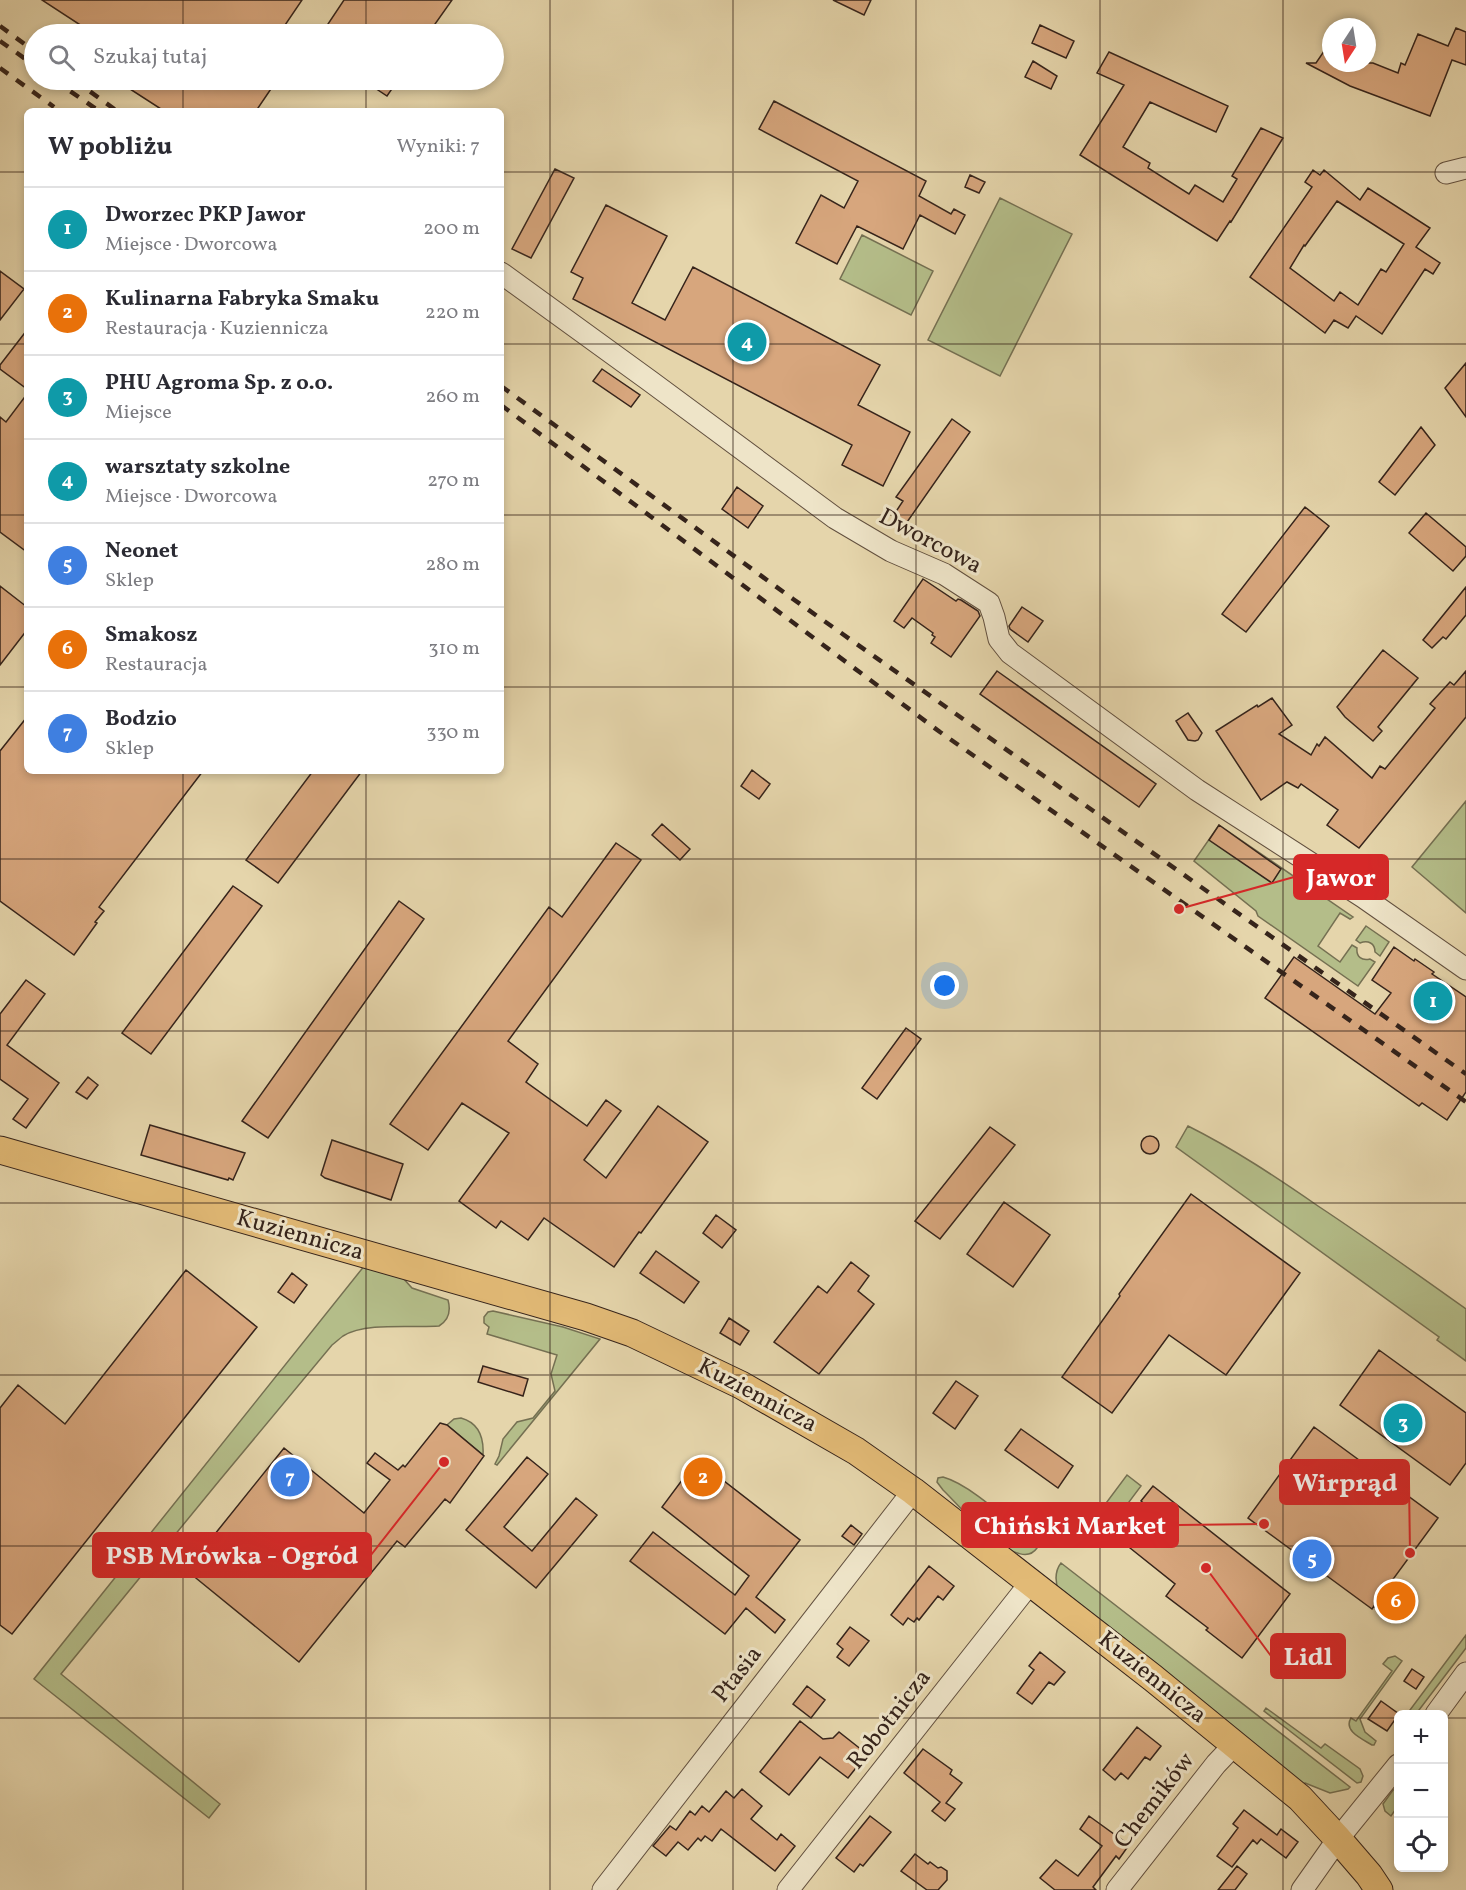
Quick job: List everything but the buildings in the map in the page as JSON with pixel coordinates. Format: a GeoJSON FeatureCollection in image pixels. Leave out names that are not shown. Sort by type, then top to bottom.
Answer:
{"type":"FeatureCollection","features":[{"type":"Feature","properties":{"kind":"main road","name":"Kuziennicza"},"geometry":{"type":"LineString","coordinates":[[0,1150],[554,1308],[632,1333],[741,1385],[856,1451],[913,1491],[1031,1582],[1300,1798],[1369,1875],[1379,1890]]}},
{"type":"Feature","properties":{"kind":"street","name":"Dworcowa"},"geometry":{"type":"LineString","coordinates":[[504,275],[835,518],[891,551],[944,574],[988,603],[994,616],[999,639],[1010,653],[1197,790],[1363,897],[1466,969]]}},
{"type":"Feature","properties":{"kind":"street","name":"Ptasia"},"geometry":{"type":"LineString","coordinates":[[603,1890],[913,1491]]}},
{"type":"Feature","properties":{"kind":"street","name":"Robotnicza"},"geometry":{"type":"LineString","coordinates":[[788,1890],[1031,1582]]}},
{"type":"Feature","properties":{"kind":"street"},"geometry":{"type":"LineString","coordinates":[[1439,1710],[1466,1673]]}},
{"type":"Feature","properties":{"kind":"street","name":"Chemików"},"geometry":{"type":"LineString","coordinates":[[1118,1890],[1234,1744]]}},
{"type":"Feature","properties":{"kind":"street"},"geometry":{"type":"LineString","coordinates":[[1302,1890],[1338,1839],[1394,1770]]}},
{"type":"Feature","properties":{"kind":"green space"},"geometry":{"type":"Polygon","coordinates":[[[1000,198],[1072,234],[1000,376],[928,340],[1000,198]]]}},
{"type":"Feature","properties":{"kind":"green space"},"geometry":{"type":"Polygon","coordinates":[[[862,235],[933,271],[911,315],[840,279],[862,235]]]}},
{"type":"Feature","properties":{"kind":"green space"},"geometry":{"type":"Polygon","coordinates":[[[1466,801],[1466,913],[1412,867],[1466,801]]]}},
{"type":"Feature","properties":{"kind":"green space"},"geometry":{"type":"Polygon","coordinates":[[[1219,825],[1353,917],[1350,919],[1340,913],[1318,946],[1340,962],[1352,945],[1357,948],[1360,958],[1375,962],[1358,986],[1258,916],[1256,911],[1194,861],[1219,825]]]}},
{"type":"Feature","properties":{"kind":"green space"},"geometry":{"type":"Polygon","coordinates":[[[1366,926],[1389,942],[1380,956],[1370,943],[1360,943],[1356,940],[1366,926]]]}},
{"type":"Feature","properties":{"kind":"green space"},"geometry":{"type":"Polygon","coordinates":[[[1188,1126],[1271,1174],[1466,1309],[1466,1361],[1437,1340],[1439,1337],[1176,1147],[1188,1126]]]}},
{"type":"Feature","properties":{"kind":"green space"},"geometry":{"type":"Polygon","coordinates":[[[365,1265],[402,1277],[412,1288],[448,1300],[447,1318],[439,1326],[390,1326],[364,1329],[343,1336],[332,1345],[61,1674],[220,1804],[209,1818],[34,1679],[365,1265]]]}},
{"type":"Feature","properties":{"kind":"green space"},"geometry":{"type":"Polygon","coordinates":[[[493,1311],[563,1327],[600,1339],[497,1465],[495,1464],[503,1439],[517,1422],[533,1418],[555,1391],[551,1374],[557,1355],[487,1334],[489,1327],[484,1323],[484,1317],[488,1312],[493,1311]]]}},
{"type":"Feature","properties":{"kind":"green space"},"geometry":{"type":"Polygon","coordinates":[[[461,1418],[476,1427],[479,1432],[483,1443],[483,1455],[447,1425],[454,1419],[461,1418]]]}},
{"type":"Feature","properties":{"kind":"green space"},"geometry":{"type":"Polygon","coordinates":[[[1127,1475],[1141,1486],[1099,1542],[1086,1533],[1086,1530],[1127,1475]]]}},
{"type":"Feature","properties":{"kind":"green space"},"geometry":{"type":"Polygon","coordinates":[[[943,1477],[979,1496],[1037,1544],[1037,1548],[1028,1554],[1016,1553],[1003,1546],[974,1522],[943,1490],[937,1482],[938,1478],[943,1477]]]}},
{"type":"Feature","properties":{"kind":"green space"},"geometry":{"type":"Polygon","coordinates":[[[1061,1563],[1350,1787],[1330,1793],[1305,1783],[1302,1788],[1059,1593],[1056,1577],[1061,1563]]]}},
{"type":"Feature","properties":{"kind":"green space"},"geometry":{"type":"Polygon","coordinates":[[[1466,1635],[1466,1648],[1419,1710],[1410,1710],[1466,1635]]]}},
{"type":"Feature","properties":{"kind":"green space"},"geometry":{"type":"Polygon","coordinates":[[[1395,1656],[1402,1661],[1360,1719],[1365,1732],[1376,1741],[1372,1745],[1351,1731],[1349,1723],[1351,1718],[1356,1721],[1392,1671],[1383,1664],[1388,1658],[1395,1656]]]}},
{"type":"Feature","properties":{"kind":"green space"},"geometry":{"type":"Polygon","coordinates":[[[1266,1708],[1321,1748],[1325,1744],[1360,1769],[1363,1776],[1361,1782],[1357,1783],[1264,1711],[1266,1708]]]}},
{"type":"Feature","properties":{"kind":"green space"},"geometry":{"type":"Polygon","coordinates":[[[1393,1790],[1394,1812],[1391,1816],[1385,1811],[1383,1804],[1393,1790]]]}},
{"type":"Feature","properties":{"kind":"railway"},"geometry":{"type":"LineString","coordinates":[[0,26],[24,44]]}},
{"type":"Feature","properties":{"kind":"railway"},"geometry":{"type":"LineString","coordinates":[[0,41],[24,58]]}},
{"type":"Feature","properties":{"kind":"railway"},"geometry":{"type":"LineString","coordinates":[[0,68],[24,85]]}},
{"type":"Feature","properties":{"kind":"railway"},"geometry":{"type":"LineString","coordinates":[[30,90],[54,107]]}},
{"type":"Feature","properties":{"kind":"railway"},"geometry":{"type":"LineString","coordinates":[[69,90],[95,108]]}},
{"type":"Feature","properties":{"kind":"railway"},"geometry":{"type":"LineString","coordinates":[[88,90],[113,108]]}},
{"type":"Feature","properties":{"kind":"railway"},"geometry":{"type":"LineString","coordinates":[[504,388],[793,599],[1466,1074]]}},
{"type":"Feature","properties":{"kind":"railway"},"geometry":{"type":"LineString","coordinates":[[504,407],[940,732],[1466,1102]]}},
{"type":"Feature","properties":{"kind":"place","name":"warsztaty szkolne"},"geometry":{"type":"Point","coordinates":[747,342]}},
{"type":"Feature","properties":{"kind":"place","name":"Jawor"},"geometry":{"type":"Point","coordinates":[1179,909]}},
{"type":"Feature","properties":{"kind":"place","name":"Dworzec PKP Jawor"},"geometry":{"type":"Point","coordinates":[1433,1001]}},
{"type":"Feature","properties":{"kind":"place","name":"PHU Agroma Sp. z o.o."},"geometry":{"type":"Point","coordinates":[1403,1423]}},
{"type":"Feature","properties":{"kind":"place","name":"PSB Mrówka - Ogród"},"geometry":{"type":"Point","coordinates":[444,1462]}},
{"type":"Feature","properties":{"kind":"place","name":"Bodzio"},"geometry":{"type":"Point","coordinates":[290,1477]}},
{"type":"Feature","properties":{"kind":"place","name":"Kulinarna Fabryka Smaku"},"geometry":{"type":"Point","coordinates":[703,1477]}},
{"type":"Feature","properties":{"kind":"place","name":"Chiński Market"},"geometry":{"type":"Point","coordinates":[1264,1524]}},
{"type":"Feature","properties":{"kind":"place","name":"Wirprąd"},"geometry":{"type":"Point","coordinates":[1410,1553]}},
{"type":"Feature","properties":{"kind":"place","name":"Neonet"},"geometry":{"type":"Point","coordinates":[1312,1559]}},
{"type":"Feature","properties":{"kind":"place","name":"Lidl"},"geometry":{"type":"Point","coordinates":[1206,1568]}},
{"type":"Feature","properties":{"kind":"place","name":"Smakosz"},"geometry":{"type":"Point","coordinates":[1396,1601]}}]}
